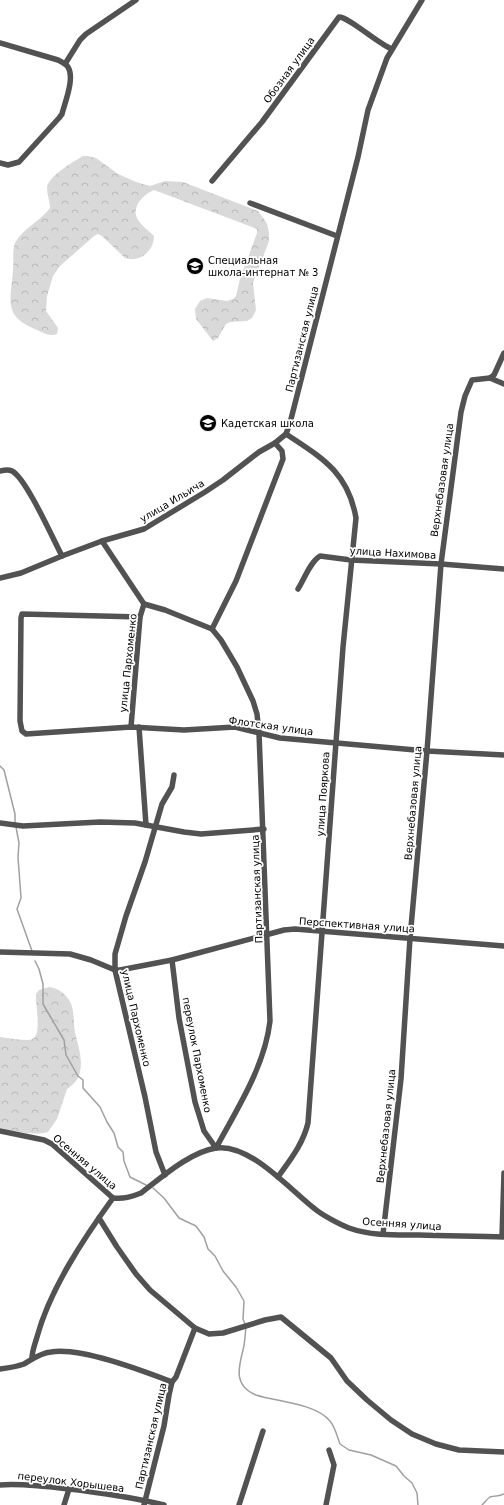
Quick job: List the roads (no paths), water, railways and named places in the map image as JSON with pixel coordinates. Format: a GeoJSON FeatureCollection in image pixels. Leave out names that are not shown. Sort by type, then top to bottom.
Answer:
{"type":"FeatureCollection","features":[{"type":"Feature","properties":{"kind":"street"},"geometry":{"type":"LineString","coordinates":[[65,64],[80,40],[86,34],[136,0]]}},
{"type":"Feature","properties":{"kind":"street","name":"Партизанская улица"},"geometry":{"type":"LineString","coordinates":[[286,434],[300,386],[358,157],[368,110],[380,76],[392,49],[422,0]]}},
{"type":"Feature","properties":{"kind":"street","name":"Обозная улица"},"geometry":{"type":"LineString","coordinates":[[212,181],[262,122],[339,17],[346,18],[371,37],[392,49]]}},
{"type":"Feature","properties":{"kind":"street"},"geometry":{"type":"LineString","coordinates":[[0,43],[58,60],[65,64],[70,72],[71,79],[62,114],[59,118],[18,162],[8,165],[0,163]]}},
{"type":"Feature","properties":{"kind":"street"},"geometry":{"type":"LineString","coordinates":[[250,203],[337,236]]}},
{"type":"Feature","properties":{"kind":"street"},"geometry":{"type":"LineString","coordinates":[[504,353],[494,375],[490,378],[504,384]]}},
{"type":"Feature","properties":{"kind":"street","name":"Верхнебазовая улица"},"geometry":{"type":"LineString","coordinates":[[383,1234],[401,1079],[410,938],[427,751],[441,564],[462,403],[472,380],[490,378]]}},
{"type":"Feature","properties":{"kind":"street"},"geometry":{"type":"LineString","coordinates":[[144,604],[165,610],[212,629],[236,581],[283,459],[282,451],[275,443],[286,434]]}},
{"type":"Feature","properties":{"kind":"street","name":"улица Пояркова"},"geometry":{"type":"LineString","coordinates":[[278,1177],[299,1147],[306,1133],[308,1123],[336,743],[351,560],[356,518],[352,499],[343,481],[325,461],[286,434]]}},
{"type":"Feature","properties":{"kind":"street","name":"улица Ильича"},"geometry":{"type":"LineString","coordinates":[[0,578],[21,573],[102,541],[144,529],[223,480],[259,452],[275,443]]}},
{"type":"Feature","properties":{"kind":"street"},"geometry":{"type":"LineString","coordinates":[[0,471],[10,470],[14,472],[22,481],[30,493],[62,556]]}},
{"type":"Feature","properties":{"kind":"street","name":"улица Пархоменко"},"geometry":{"type":"LineString","coordinates":[[102,541],[144,604],[140,617],[131,726]]}},
{"type":"Feature","properties":{"kind":"street","name":"улица Нахимова"},"geometry":{"type":"LineString","coordinates":[[298,589],[317,558],[320,556],[351,560],[441,564],[504,569]]}},
{"type":"Feature","properties":{"kind":"street","name":"Флотская улица"},"geometry":{"type":"LineString","coordinates":[[140,617],[22,614],[20,618],[20,721],[22,732],[26,734],[131,726],[184,730],[235,728],[271,737],[427,751],[504,756]]}},
{"type":"Feature","properties":{"kind":"street","name":"Партизанская улица"},"geometry":{"type":"LineString","coordinates":[[212,629],[221,640],[244,680],[256,714],[259,733],[264,829],[270,1028],[260,1060],[250,1084],[216,1148]]}},
{"type":"Feature","properties":{"kind":"street"},"geometry":{"type":"LineString","coordinates":[[139,727],[146,825]]}},
{"type":"Feature","properties":{"kind":"street","name":"улица Пархоменко"},"geometry":{"type":"LineString","coordinates":[[165,1175],[156,1152],[145,1096],[115,970],[115,954],[162,804],[172,787],[174,775]]}},
{"type":"Feature","properties":{"kind":"street"},"geometry":{"type":"LineString","coordinates":[[0,823],[23,826],[100,822],[146,825],[155,828],[201,834],[264,829]]}},
{"type":"Feature","properties":{"kind":"street","name":"Перспективная улица"},"geometry":{"type":"LineString","coordinates":[[0,952],[70,954],[91,960],[115,970],[172,960],[284,930],[323,930],[504,946]]}},
{"type":"Feature","properties":{"kind":"street","name":"переулок Пархоменко"},"geometry":{"type":"LineString","coordinates":[[172,960],[179,1018],[194,1095],[204,1132],[216,1148]]}},
{"type":"Feature","properties":{"kind":"street","name":"Осенняя улица"},"geometry":{"type":"LineString","coordinates":[[0,1131],[44,1140],[52,1144],[113,1198],[126,1198],[141,1193],[185,1161],[216,1148],[232,1149],[250,1156],[260,1162],[316,1210],[348,1228],[383,1234],[503,1236]]}},
{"type":"Feature","properties":{"kind":"street"},"geometry":{"type":"LineString","coordinates":[[503,1236],[504,1173]]}},
{"type":"Feature","properties":{"kind":"street"},"geometry":{"type":"LineString","coordinates":[[32,1358],[41,1323],[50,1304],[78,1250],[113,1198]]}},
{"type":"Feature","properties":{"kind":"street"},"geometry":{"type":"LineString","coordinates":[[99,1218],[136,1274],[150,1290],[195,1328],[213,1334],[230,1332],[276,1317],[281,1317],[331,1358],[347,1381],[367,1400],[391,1420],[418,1438],[459,1450],[504,1452]]}},
{"type":"Feature","properties":{"kind":"street","name":"Партизанская улица"},"geometry":{"type":"LineString","coordinates":[[145,1503],[164,1426],[172,1382],[176,1377],[195,1328]]}},
{"type":"Feature","properties":{"kind":"street"},"geometry":{"type":"LineString","coordinates":[[0,1369],[24,1364],[32,1358],[47,1352],[67,1351],[99,1357],[172,1382]]}},
{"type":"Feature","properties":{"kind":"street"},"geometry":{"type":"LineString","coordinates":[[239,1505],[263,1431]]}},
{"type":"Feature","properties":{"kind":"street"},"geometry":{"type":"LineString","coordinates":[[326,1505],[334,1465],[329,1450]]}},
{"type":"Feature","properties":{"kind":"street","name":"переулок Хорышева"},"geometry":{"type":"LineString","coordinates":[[0,1485],[19,1484],[68,1489],[164,1505]]}},
{"type":"Feature","properties":{"kind":"street"},"geometry":{"type":"LineString","coordinates":[[64,1505],[68,1489]]}},
{"type":"Feature","properties":{"kind":"waterway"},"geometry":{"type":"LineString","coordinates":[[0,766],[4,770],[15,814],[15,823]]}},
{"type":"Feature","properties":{"kind":"waterway"},"geometry":{"type":"LineString","coordinates":[[16,827],[19,843],[18,857],[21,898],[17,909],[32,951]]}},
{"type":"Feature","properties":{"kind":"waterway"},"geometry":{"type":"LineString","coordinates":[[35,961],[43,984],[43,1004],[64,1040],[66,1055],[78,1076],[83,1080],[83,1088],[100,1107],[114,1133],[118,1147],[123,1152],[124,1161],[130,1177],[146,1185]]}},
{"type":"Feature","properties":{"kind":"waterway"},"geometry":{"type":"LineString","coordinates":[[153,1188],[164,1198],[179,1218],[196,1226],[204,1237],[208,1249],[215,1256],[223,1271],[236,1287],[244,1301],[243,1319],[245,1324]]}},
{"type":"Feature","properties":{"kind":"waterway"},"geometry":{"type":"LineString","coordinates":[[246,1327],[239,1370],[239,1376],[244,1387],[256,1395],[306,1407],[323,1415],[333,1426],[340,1444],[349,1450],[371,1455],[396,1466],[412,1483],[417,1493],[418,1505]]}},
{"type":"Feature","properties":{"kind":"waterway"},"geometry":{"type":"LineString","coordinates":[[482,1505],[490,1497],[504,1494]]}},
{"type":"Feature","properties":{"kind":"place","name":"Специальная школа-интернат № 3"},"geometry":{"type":"Point","coordinates":[195,266]}},
{"type":"Feature","properties":{"kind":"place","name":"Кадетская школа"},"geometry":{"type":"Point","coordinates":[208,423]}}]}
